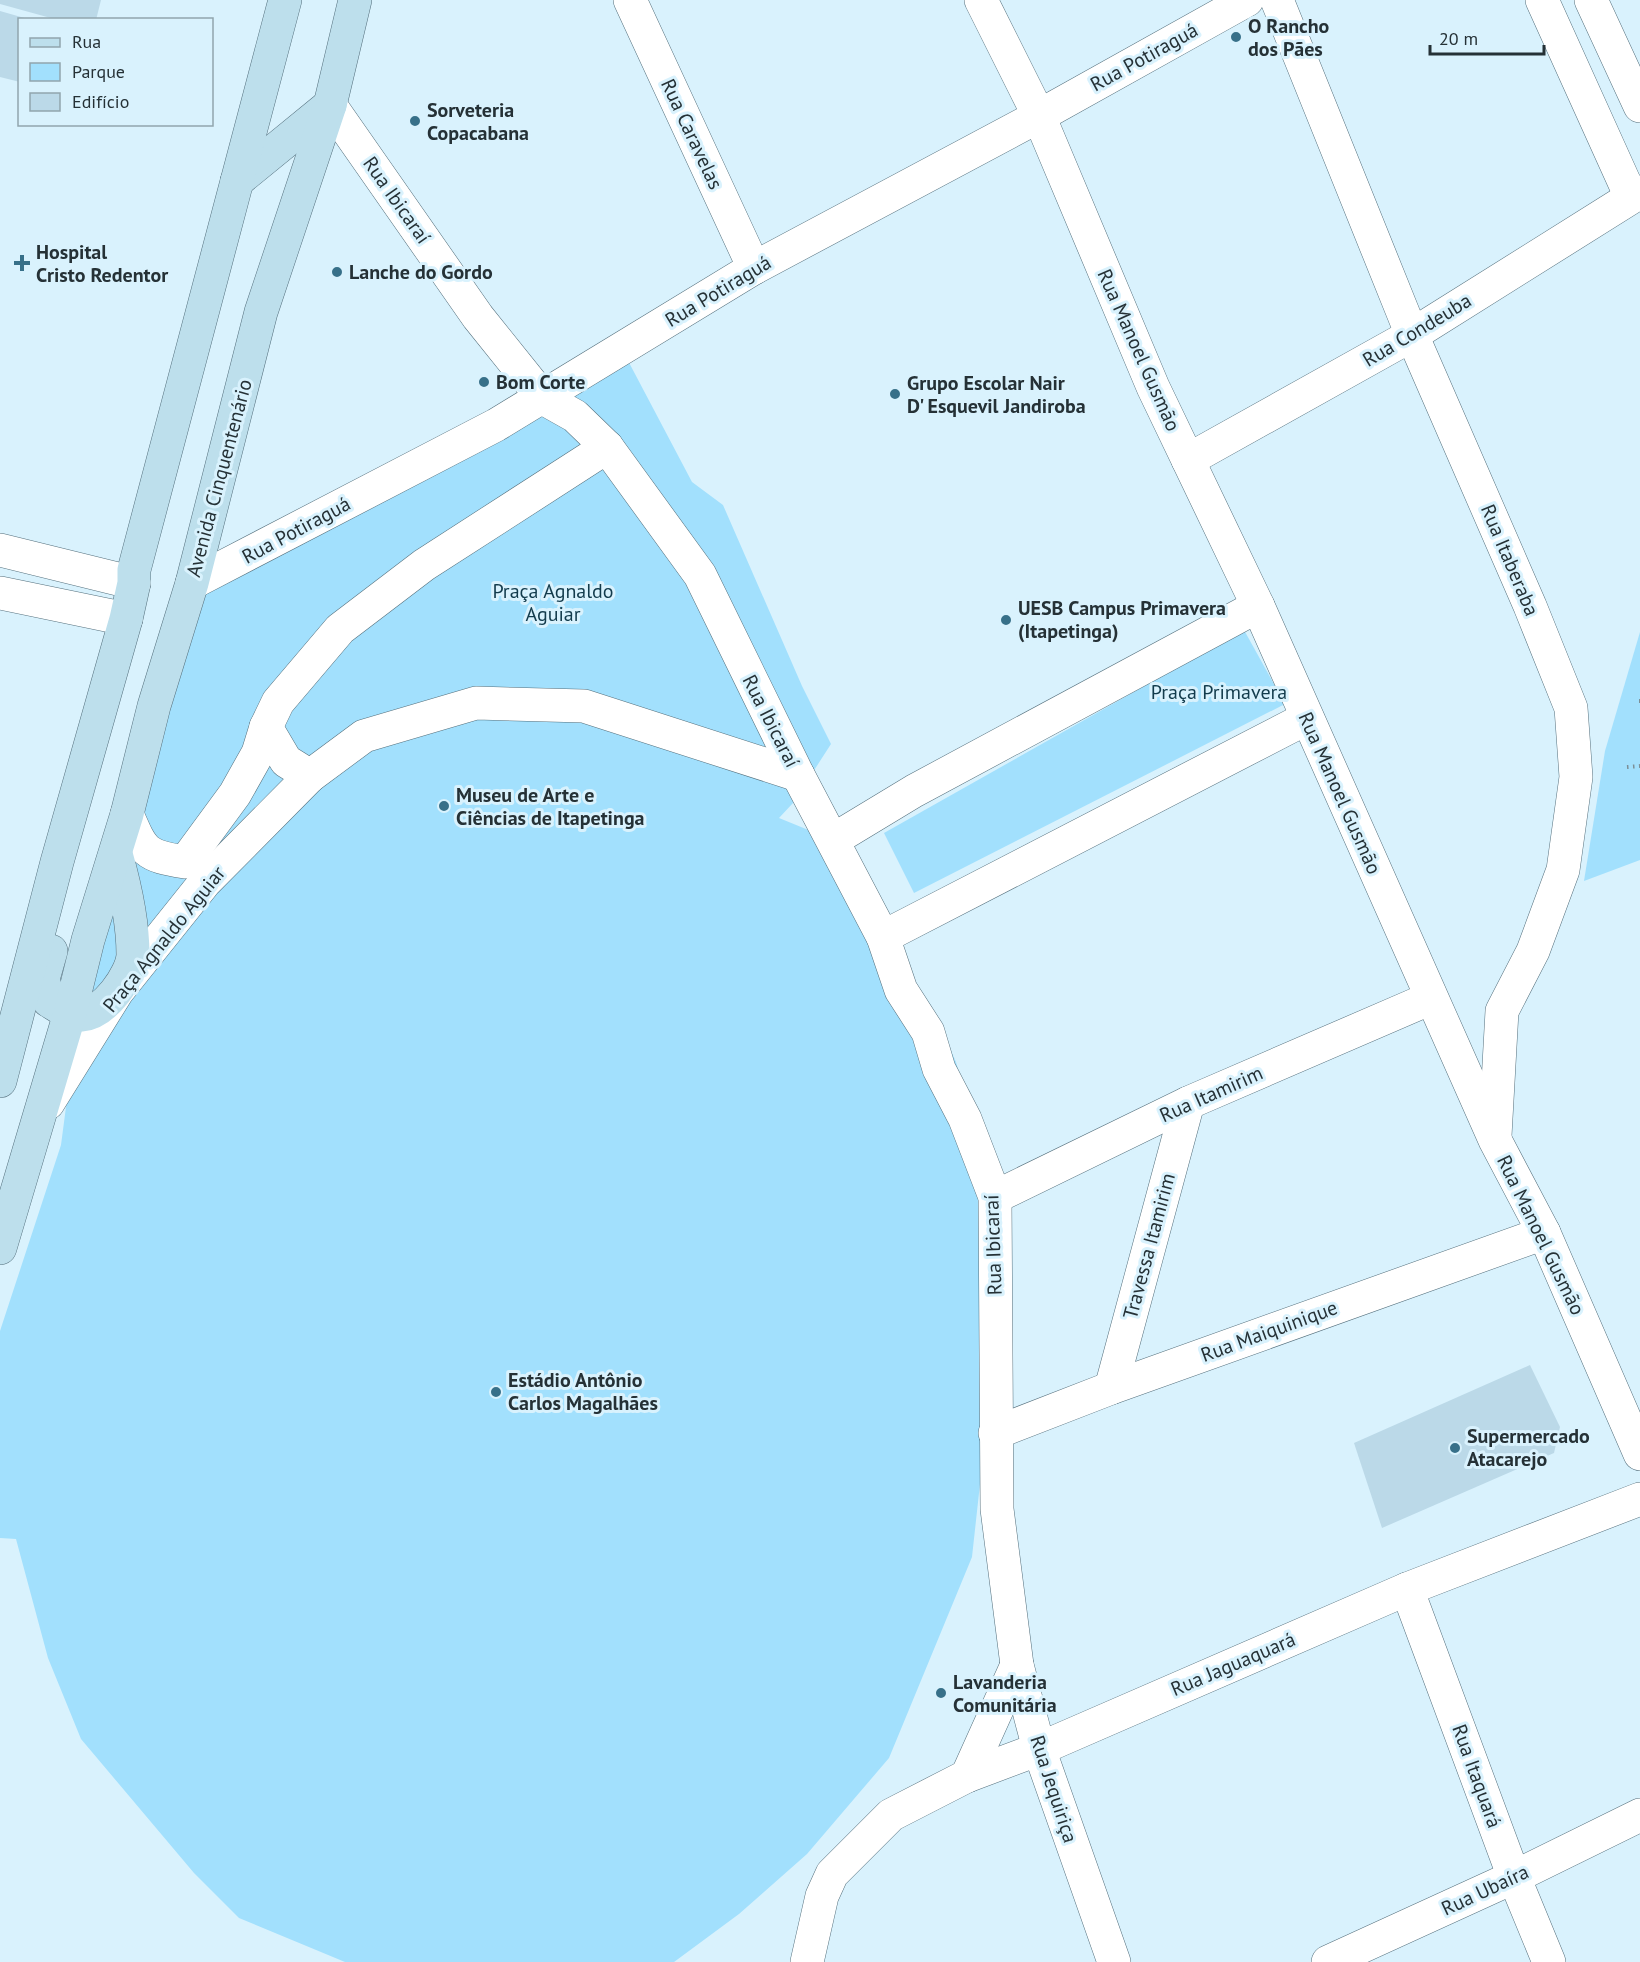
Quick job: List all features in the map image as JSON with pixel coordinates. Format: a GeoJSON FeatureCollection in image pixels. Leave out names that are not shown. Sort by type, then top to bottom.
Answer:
{"type":"FeatureCollection","features":[{"type":"Feature","properties":{"kind":"main road"},"geometry":{"type":"LineString","coordinates":[[0,1082],[57,862],[126,619],[134,583],[134,570],[285,0]]}},
{"type":"Feature","properties":{"kind":"main road","name":"Avenida Cinquentenário"},"geometry":{"type":"LineString","coordinates":[[0,1248],[70,1013],[88,940],[116,854],[154,706],[192,584],[261,312],[330,105],[355,0]]}},
{"type":"Feature","properties":{"kind":"main road"},"geometry":{"type":"LineString","coordinates":[[237,181],[330,105]]}},
{"type":"Feature","properties":{"kind":"main road"},"geometry":{"type":"LineString","coordinates":[[114,657],[88,822],[43,979],[48,1001],[70,1013],[83,1016],[98,1008],[117,992],[133,957],[126,888],[116,854]]}},
{"type":"Feature","properties":{"kind":"street","name":"Rua Caravelas"},"geometry":{"type":"LineString","coordinates":[[630,0],[754,268]]}},
{"type":"Feature","properties":{"kind":"street","name":"Rua Manoel Gusmão"},"geometry":{"type":"LineString","coordinates":[[981,0],[1039,116],[1153,387],[1258,606],[1431,998],[1495,1140],[1544,1233],[1640,1454]]}},
{"type":"Feature","properties":{"kind":"street","name":"Rua Potiraguá"},"geometry":{"type":"LineString","coordinates":[[192,584],[543,398],[754,268],[1039,116],[1247,0]]}},
{"type":"Feature","properties":{"kind":"street","name":"Rua Itaberaba"},"geometry":{"type":"LineString","coordinates":[[1276,0],[1412,335],[1530,606],[1571,708],[1576,777],[1563,870],[1533,951],[1502,1011],[1495,1140]]}},
{"type":"Feature","properties":{"kind":"street"},"geometry":{"type":"LineString","coordinates":[[1542,0],[1636,195]]}},
{"type":"Feature","properties":{"kind":"street"},"geometry":{"type":"LineString","coordinates":[[1591,0],[1640,106]]}},
{"type":"Feature","properties":{"kind":"street","name":"Rua Ibicaraí"},"geometry":{"type":"LineString","coordinates":[[330,105],[478,317],[543,398],[575,416],[607,447],[700,575],[798,775],[883,937],[901,990],[928,1032],[939,1070],[965,1119],[995,1197],[995,1433]]}},
{"type":"Feature","properties":{"kind":"street","name":"Rua Condeuba"},"geometry":{"type":"LineString","coordinates":[[1188,460],[1412,335],[1636,195]]}},
{"type":"Feature","properties":{"kind":"street","name":"Praça Agnaldo Aguiar"},"geometry":{"type":"LineString","coordinates":[[127,814],[138,840],[154,857],[185,862],[235,794],[258,753],[266,726],[278,702],[340,629],[424,565],[607,447]]}},
{"type":"Feature","properties":{"kind":"street"},"geometry":{"type":"LineString","coordinates":[[0,550],[134,583]]}},
{"type":"Feature","properties":{"kind":"street"},"geometry":{"type":"LineString","coordinates":[[0,593],[126,619]]}},
{"type":"Feature","properties":{"kind":"street"},"geometry":{"type":"LineString","coordinates":[[833,840],[914,791],[1258,606]]}},
{"type":"Feature","properties":{"kind":"street","name":"Praça Agnaldo Aguiar"},"geometry":{"type":"LineString","coordinates":[[39,1117],[117,992],[205,882],[310,776],[364,736],[476,703],[584,706],[798,775]]}},
{"type":"Feature","properties":{"kind":"street"},"geometry":{"type":"LineString","coordinates":[[883,937],[1307,718]]}},
{"type":"Feature","properties":{"kind":"street"},"geometry":{"type":"LineString","coordinates":[[266,726],[286,761],[310,776]]}},
{"type":"Feature","properties":{"kind":"street","name":"Rua Itamirim"},"geometry":{"type":"LineString","coordinates":[[995,1197],[1188,1103],[1431,998]]}},
{"type":"Feature","properties":{"kind":"street","name":"Travessa Itamirim"},"geometry":{"type":"LineString","coordinates":[[1111,1388],[1188,1103]]}},
{"type":"Feature","properties":{"kind":"street","name":"Rua Maiquinique"},"geometry":{"type":"LineString","coordinates":[[995,1433],[1111,1388],[1544,1233]]}},
{"type":"Feature","properties":{"kind":"street","name":"Rua Jequiriça"},"geometry":{"type":"LineString","coordinates":[[995,1433],[997,1509],[1017,1665],[1039,1749],[1114,1962]]}},
{"type":"Feature","properties":{"kind":"street","name":"Rua Jaguaquará"},"geometry":{"type":"LineString","coordinates":[[807,1962],[822,1896],[832,1874],[891,1815],[967,1776],[1039,1749],[1407,1589],[1640,1500]]}},
{"type":"Feature","properties":{"kind":"street","name":"Rua Itaquará"},"geometry":{"type":"LineString","coordinates":[[1407,1589],[1514,1877],[1549,1962]]}},
{"type":"Feature","properties":{"kind":"street"},"geometry":{"type":"LineString","coordinates":[[967,1776],[1017,1665]]}},
{"type":"Feature","properties":{"kind":"street","name":"Rua Ubaíra"},"geometry":{"type":"LineString","coordinates":[[1328,1962],[1514,1877],[1640,1815]]}},
{"type":"Feature","properties":{"kind":"path"},"geometry":{"type":"LineString","coordinates":[[1627,767],[1640,766]]}},
{"type":"Feature","properties":{"kind":"green space","name":"Estádio Antônio Carlos Magalhães"},"geometry":{"type":"Polygon","coordinates":[[[625,355],[692,482],[723,505],[802,686],[831,744],[793,803],[779,818],[833,840],[883,937],[930,1004],[956,1062],[995,1197],[992,1452],[980,1484],[972,1557],[889,1758],[807,1854],[739,1914],[674,1962],[345,1962],[239,1918],[194,1873],[81,1739],[48,1658],[16,1539],[0,1538],[0,1331],[61,1145],[88,940],[154,706],[212,577],[625,355]]]}},
{"type":"Feature","properties":{"kind":"green space","name":"Praça Primavera"},"geometry":{"type":"Polygon","coordinates":[[[1244,630],[1285,704],[914,893],[884,833],[1244,630]]]}},
{"type":"Feature","properties":{"kind":"green space"},"geometry":{"type":"Polygon","coordinates":[[[1640,632],[1640,860],[1584,881],[1605,751],[1640,632]]]}},
{"type":"Feature","properties":{"kind":"building"},"geometry":{"type":"Polygon","coordinates":[[[0,0],[101,0],[96,18],[51,18],[0,4],[0,0]]]}},
{"type":"Feature","properties":{"kind":"building"},"geometry":{"type":"Polygon","coordinates":[[[0,11],[24,18],[18,18],[18,82],[0,77],[0,11]]]}},
{"type":"Feature","properties":{"kind":"building","name":"Supermercado Atacarejo"},"geometry":{"type":"Polygon","coordinates":[[[1530,1365],[1560,1427],[1554,1453],[1382,1528],[1354,1443],[1530,1365]]]}},
{"type":"Feature","properties":{"kind":"place","name":"O Rancho dos Pães"},"geometry":{"type":"Point","coordinates":[1236,37]}},
{"type":"Feature","properties":{"kind":"place","name":"Sorveteria Copacabana"},"geometry":{"type":"Point","coordinates":[415,121]}},
{"type":"Feature","properties":{"kind":"place","name":"Hospital Cristo Redentor"},"geometry":{"type":"Point","coordinates":[22,263]}},
{"type":"Feature","properties":{"kind":"place","name":"Lanche do Gordo"},"geometry":{"type":"Point","coordinates":[337,272]}},
{"type":"Feature","properties":{"kind":"place","name":"Bom Corte"},"geometry":{"type":"Point","coordinates":[484,382]}},
{"type":"Feature","properties":{"kind":"place","name":"Grupo Escolar Nair D' Esquevil Jandiroba"},"geometry":{"type":"Point","coordinates":[895,394]}},
{"type":"Feature","properties":{"kind":"place","name":"UESB Campus Primavera (Itapetinga)"},"geometry":{"type":"Point","coordinates":[1006,620]}},
{"type":"Feature","properties":{"kind":"place","name":"Museu de Arte e Ciências de Itapetinga"},"geometry":{"type":"Point","coordinates":[444,806]}},
{"type":"Feature","properties":{"kind":"place","name":"Estádio Antônio Carlos Magalhães"},"geometry":{"type":"Point","coordinates":[496,1392]}},
{"type":"Feature","properties":{"kind":"place","name":"Supermercado Atacarejo"},"geometry":{"type":"Point","coordinates":[1455,1448]}},
{"type":"Feature","properties":{"kind":"place","name":"Lavanderia Comunitária"},"geometry":{"type":"Point","coordinates":[941,1693]}}]}
